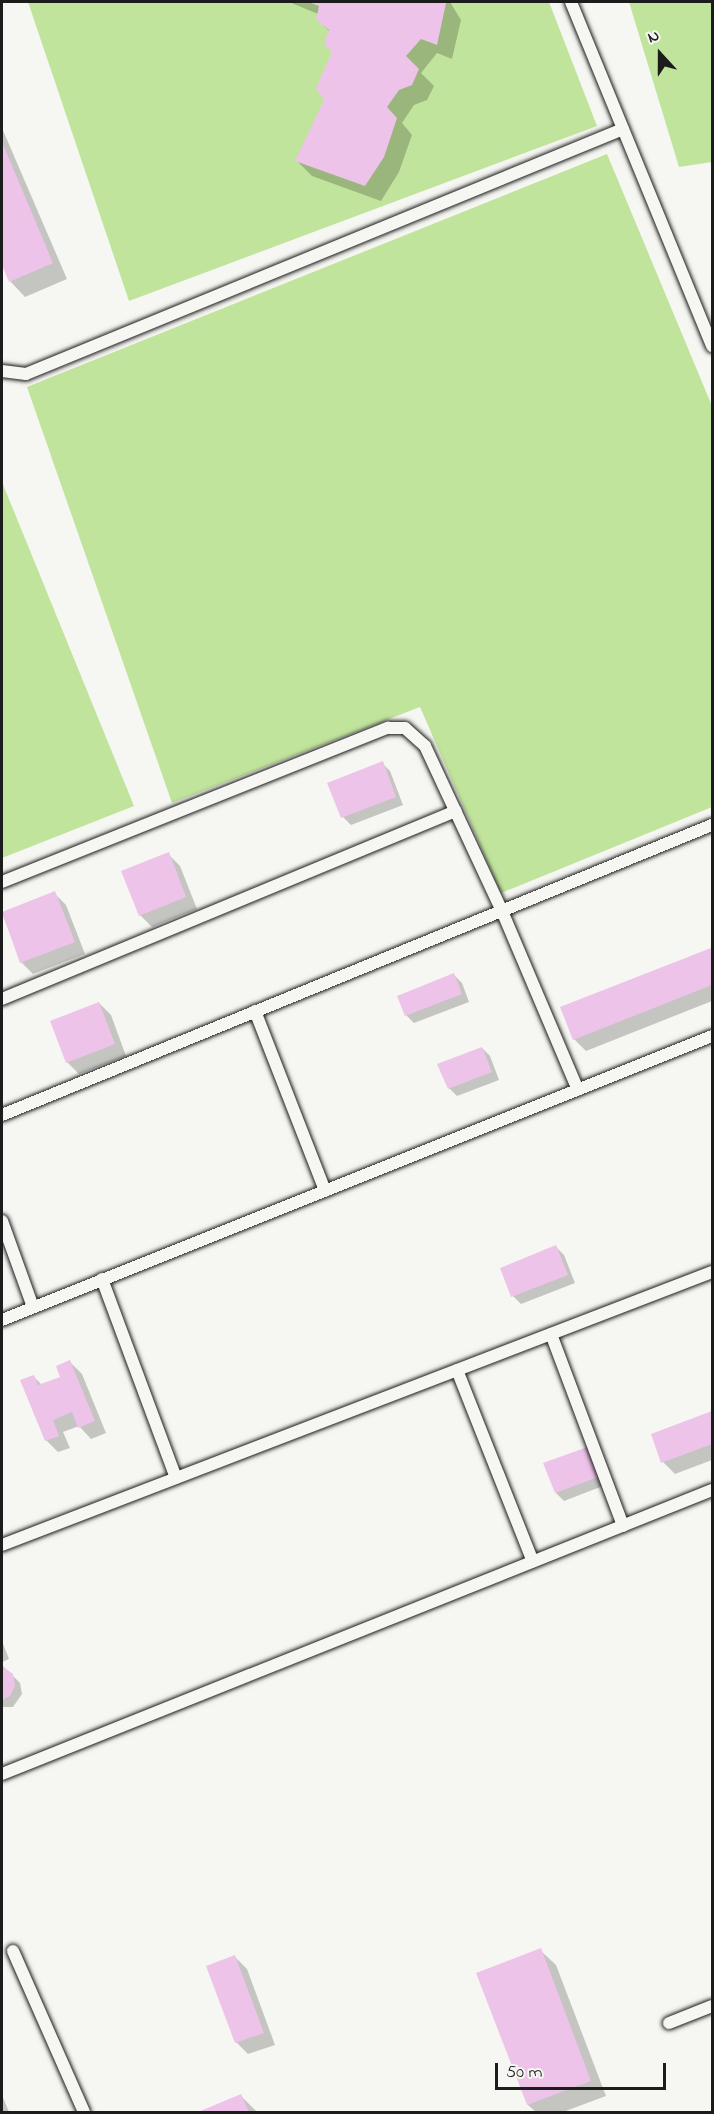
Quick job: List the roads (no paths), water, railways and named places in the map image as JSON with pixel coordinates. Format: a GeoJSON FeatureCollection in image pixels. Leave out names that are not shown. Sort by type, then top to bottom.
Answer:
{"type":"FeatureCollection","features":[{"type":"Feature","properties":{"kind":"lane"},"geometry":{"type":"LineString","coordinates":[[571,2],[712,346]]}},
{"type":"Feature","properties":{"kind":"lane"},"geometry":{"type":"LineString","coordinates":[[2,371],[26,374],[623,129]]}},
{"type":"Feature","properties":{"kind":"lane"},"geometry":{"type":"LineString","coordinates":[[2,882],[388,728],[405,728],[425,746],[502,911],[578,1090]]}},
{"type":"Feature","properties":{"kind":"lane"},"geometry":{"type":"LineString","coordinates":[[2,999],[456,811]]}},
{"type":"Feature","properties":{"kind":"lane"},"geometry":{"type":"LineString","coordinates":[[2,1115],[712,825]]}},
{"type":"Feature","properties":{"kind":"lane"},"geometry":{"type":"LineString","coordinates":[[255,1011],[325,1191]]}},
{"type":"Feature","properties":{"kind":"lane"},"geometry":{"type":"LineString","coordinates":[[2,1320],[712,1036]]}},
{"type":"Feature","properties":{"kind":"lane"},"geometry":{"type":"LineString","coordinates":[[2,1221],[33,1307]]}},
{"type":"Feature","properties":{"kind":"lane"},"geometry":{"type":"LineString","coordinates":[[2,1545],[712,1272]]}},
{"type":"Feature","properties":{"kind":"lane"},"geometry":{"type":"LineString","coordinates":[[102,1279],[176,1478]]}},
{"type":"Feature","properties":{"kind":"lane"},"geometry":{"type":"LineString","coordinates":[[551,1334],[623,1526]]}},
{"type":"Feature","properties":{"kind":"lane"},"geometry":{"type":"LineString","coordinates":[[457,1370],[533,1562]]}},
{"type":"Feature","properties":{"kind":"lane"},"geometry":{"type":"LineString","coordinates":[[2,1774],[712,1490]]}},
{"type":"Feature","properties":{"kind":"lane"},"geometry":{"type":"LineString","coordinates":[[13,1951],[84,2112]]}},
{"type":"Feature","properties":{"kind":"lane"},"geometry":{"type":"LineString","coordinates":[[669,2022],[712,2006]]}}]}
